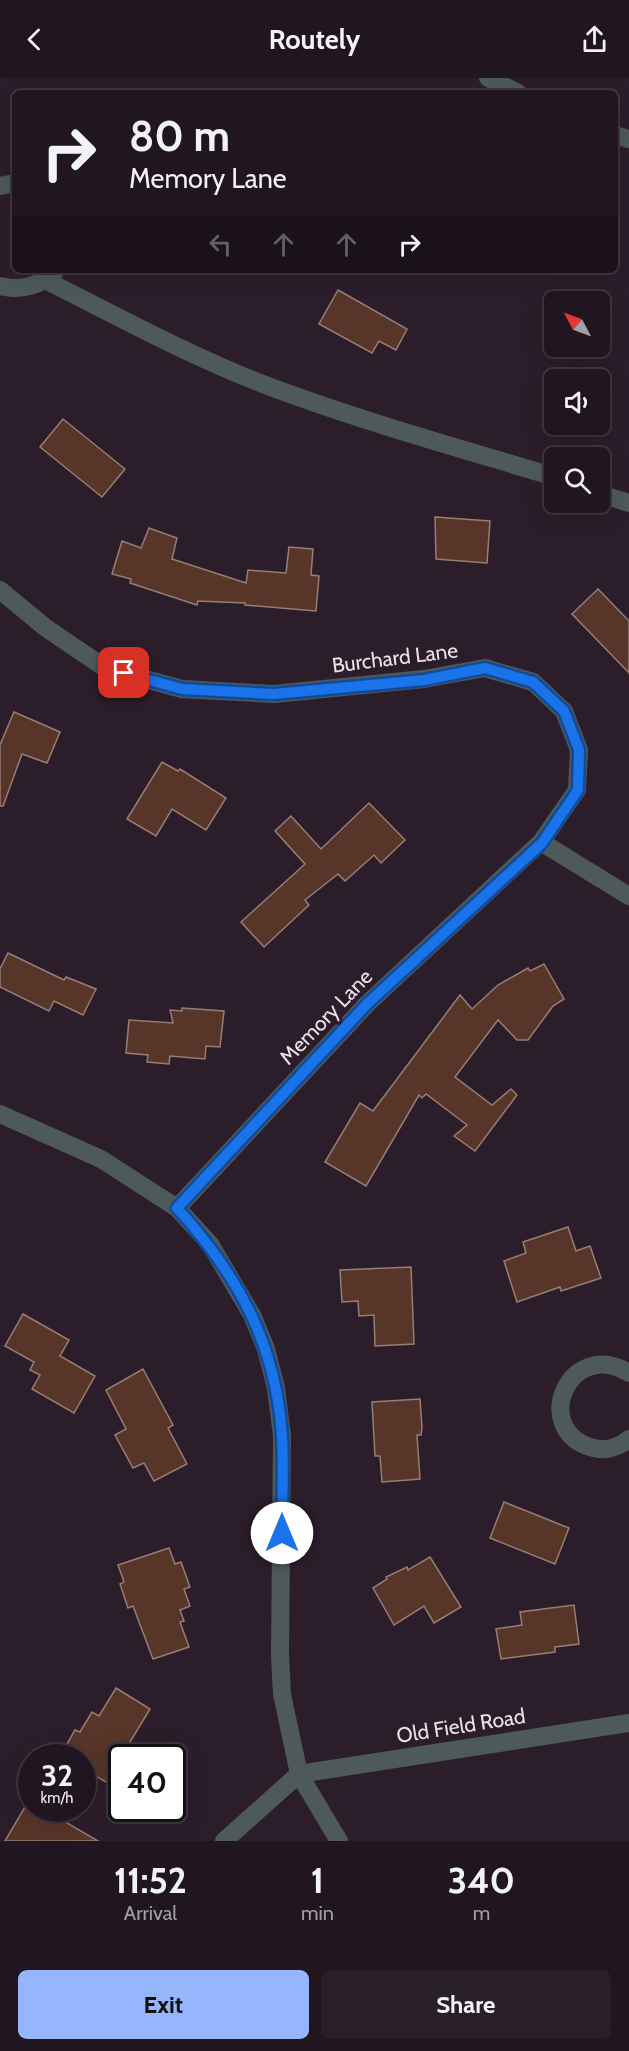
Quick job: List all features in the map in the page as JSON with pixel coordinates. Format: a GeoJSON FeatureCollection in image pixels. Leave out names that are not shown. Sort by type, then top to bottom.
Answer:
{"type":"FeatureCollection","features":[{"type":"Feature","properties":{"kind":"street"},"geometry":{"type":"LineString","coordinates":[[488,78],[512,90]]}},
{"type":"Feature","properties":{"kind":"street"},"geometry":{"type":"LineString","coordinates":[[0,286],[12,289],[30,287],[51,275],[149,333],[274,389],[423,438],[544,474]]}},
{"type":"Feature","properties":{"kind":"street"},"geometry":{"type":"LineString","coordinates":[[610,497],[629,503]]}},
{"type":"Feature","properties":{"kind":"street","name":"Burchard Lane"},"geometry":{"type":"LineString","coordinates":[[0,590],[46,628],[105,668],[182,689],[274,694],[424,680],[485,668],[533,682],[564,711],[579,750],[578,790],[542,843]]}},
{"type":"Feature","properties":{"kind":"street"},"geometry":{"type":"LineString","coordinates":[[542,843],[629,896]]}},
{"type":"Feature","properties":{"kind":"street","name":"Memory Lane"},"geometry":{"type":"LineString","coordinates":[[177,1208],[367,1004],[542,843]]}},
{"type":"Feature","properties":{"kind":"street"},"geometry":{"type":"LineString","coordinates":[[0,1114],[101,1159],[177,1208],[210,1244],[238,1290],[266,1349],[276,1388],[282,1436],[280,1655],[282,1694],[299,1774],[339,1841]]}},
{"type":"Feature","properties":{"kind":"street"},"geometry":{"type":"LineString","coordinates":[[629,1373],[609,1365],[588,1366],[576,1373],[566,1384],[560,1411],[564,1424],[572,1436],[583,1445],[596,1449],[610,1449],[629,1439]]}},
{"type":"Feature","properties":{"kind":"street","name":"Old Field Road"},"geometry":{"type":"LineString","coordinates":[[299,1774],[629,1723]]}},
{"type":"Feature","properties":{"kind":"street"},"geometry":{"type":"LineString","coordinates":[[224,1841],[299,1774]]}},
{"type":"Feature","properties":{"kind":"building"},"geometry":{"type":"Polygon","coordinates":[[[338,290],[407,329],[396,350],[379,341],[372,353],[319,324],[338,290]]]}},
{"type":"Feature","properties":{"kind":"building"},"geometry":{"type":"Polygon","coordinates":[[[63,419],[125,469],[102,497],[40,447],[63,419]]]}},
{"type":"Feature","properties":{"kind":"building"},"geometry":{"type":"Polygon","coordinates":[[[435,517],[490,521],[487,563],[436,559],[435,517]]]}},
{"type":"Feature","properties":{"kind":"building"},"geometry":{"type":"Polygon","coordinates":[[[149,528],[177,538],[172,559],[246,583],[248,570],[286,573],[289,547],[313,549],[311,575],[319,576],[316,611],[245,605],[245,603],[198,601],[197,605],[130,583],[131,579],[112,574],[122,541],[141,548],[149,528]]]}},
{"type":"Feature","properties":{"kind":"building"},"geometry":{"type":"Polygon","coordinates":[[[598,589],[629,621],[629,673],[572,614],[598,589]]]}},
{"type":"Feature","properties":{"kind":"building"},"geometry":{"type":"Polygon","coordinates":[[[14,712],[60,732],[47,763],[22,754],[3,806],[0,806],[0,745],[14,712]]]}},
{"type":"Feature","properties":{"kind":"building"},"geometry":{"type":"Polygon","coordinates":[[[162,762],[178,771],[180,769],[226,798],[206,830],[172,809],[156,836],[127,819],[162,762]]]}},
{"type":"Feature","properties":{"kind":"building"},"geometry":{"type":"Polygon","coordinates":[[[369,803],[405,840],[381,863],[374,855],[345,881],[338,874],[305,900],[309,905],[264,947],[241,922],[305,864],[275,831],[291,816],[321,849],[369,803]]]}},
{"type":"Feature","properties":{"kind":"building"},"geometry":{"type":"Polygon","coordinates":[[[8,953],[64,980],[66,977],[96,989],[83,1015],[54,1001],[49,1011],[0,987],[0,969],[8,953]]]}},
{"type":"Feature","properties":{"kind":"building"},"geometry":{"type":"Polygon","coordinates":[[[544,964],[564,999],[553,1006],[528,1040],[517,1040],[498,1020],[455,1077],[492,1105],[511,1089],[517,1095],[475,1151],[454,1136],[467,1125],[426,1094],[422,1098],[419,1095],[366,1186],[325,1162],[360,1103],[373,1111],[460,995],[472,1009],[498,985],[528,968],[530,971],[544,964]]]}},
{"type":"Feature","properties":{"kind":"building"},"geometry":{"type":"Polygon","coordinates":[[[182,1008],[224,1011],[220,1047],[206,1046],[205,1059],[170,1056],[169,1064],[147,1062],[148,1055],[126,1053],[129,1020],[173,1023],[170,1010],[182,1011],[182,1008]]]}},
{"type":"Feature","properties":{"kind":"building"},"geometry":{"type":"Polygon","coordinates":[[[568,1227],[576,1251],[590,1246],[601,1278],[561,1291],[560,1287],[517,1302],[504,1261],[526,1253],[523,1242],[568,1227]]]}},
{"type":"Feature","properties":{"kind":"building"},"geometry":{"type":"Polygon","coordinates":[[[411,1267],[414,1344],[375,1346],[374,1315],[359,1316],[358,1301],[342,1302],[340,1270],[411,1267]]]}},
{"type":"Feature","properties":{"kind":"building"},"geometry":{"type":"Polygon","coordinates":[[[23,1314],[69,1340],[60,1356],[95,1376],[74,1413],[32,1389],[40,1375],[30,1370],[34,1362],[5,1346],[23,1314]]]}},
{"type":"Feature","properties":{"kind":"building"},"geometry":{"type":"Polygon","coordinates":[[[143,1369],[173,1425],[168,1428],[187,1464],[154,1481],[144,1463],[133,1468],[115,1435],[126,1429],[106,1390],[143,1369]]]}},
{"type":"Feature","properties":{"kind":"building"},"geometry":{"type":"Polygon","coordinates":[[[420,1399],[422,1427],[421,1435],[417,1435],[420,1479],[382,1482],[380,1456],[375,1456],[372,1402],[420,1399]]]}},
{"type":"Feature","properties":{"kind":"building"},"geometry":{"type":"Polygon","coordinates":[[[504,1502],[569,1528],[555,1564],[490,1538],[504,1502]]]}},
{"type":"Feature","properties":{"kind":"building"},"geometry":{"type":"Polygon","coordinates":[[[169,1548],[175,1564],[181,1562],[190,1587],[184,1589],[190,1606],[180,1610],[184,1621],[180,1622],[189,1647],[153,1659],[133,1606],[128,1608],[120,1584],[124,1582],[118,1565],[169,1548]]]}},
{"type":"Feature","properties":{"kind":"building"},"geometry":{"type":"Polygon","coordinates":[[[430,1557],[461,1607],[434,1623],[424,1606],[394,1625],[373,1588],[387,1579],[386,1577],[407,1567],[408,1570],[430,1557]]]}},
{"type":"Feature","properties":{"kind":"building"},"geometry":{"type":"Polygon","coordinates":[[[574,1605],[579,1644],[555,1647],[555,1652],[501,1659],[496,1629],[522,1625],[520,1612],[574,1605]]]}},
{"type":"Feature","properties":{"kind":"building"},"geometry":{"type":"Polygon","coordinates":[[[116,1688],[150,1709],[129,1744],[108,1744],[108,1779],[106,1782],[96,1776],[96,1744],[67,1744],[75,1730],[80,1732],[92,1712],[99,1716],[116,1688]]]}},
{"type":"Feature","properties":{"kind":"building"},"geometry":{"type":"Polygon","coordinates":[[[18,1819],[18,1822],[65,1822],[98,1841],[5,1841],[18,1819]]]}},
{"type":"Feature","properties":{"kind":"route"},"geometry":{"type":"LineString","coordinates":[[124,673],[182,689],[274,694],[424,680],[485,668],[533,682],[564,711],[579,750],[578,790],[542,843],[367,1004],[177,1208],[210,1244],[234,1282],[252,1315],[266,1349],[276,1388],[282,1436],[282,1533]]}}]}
